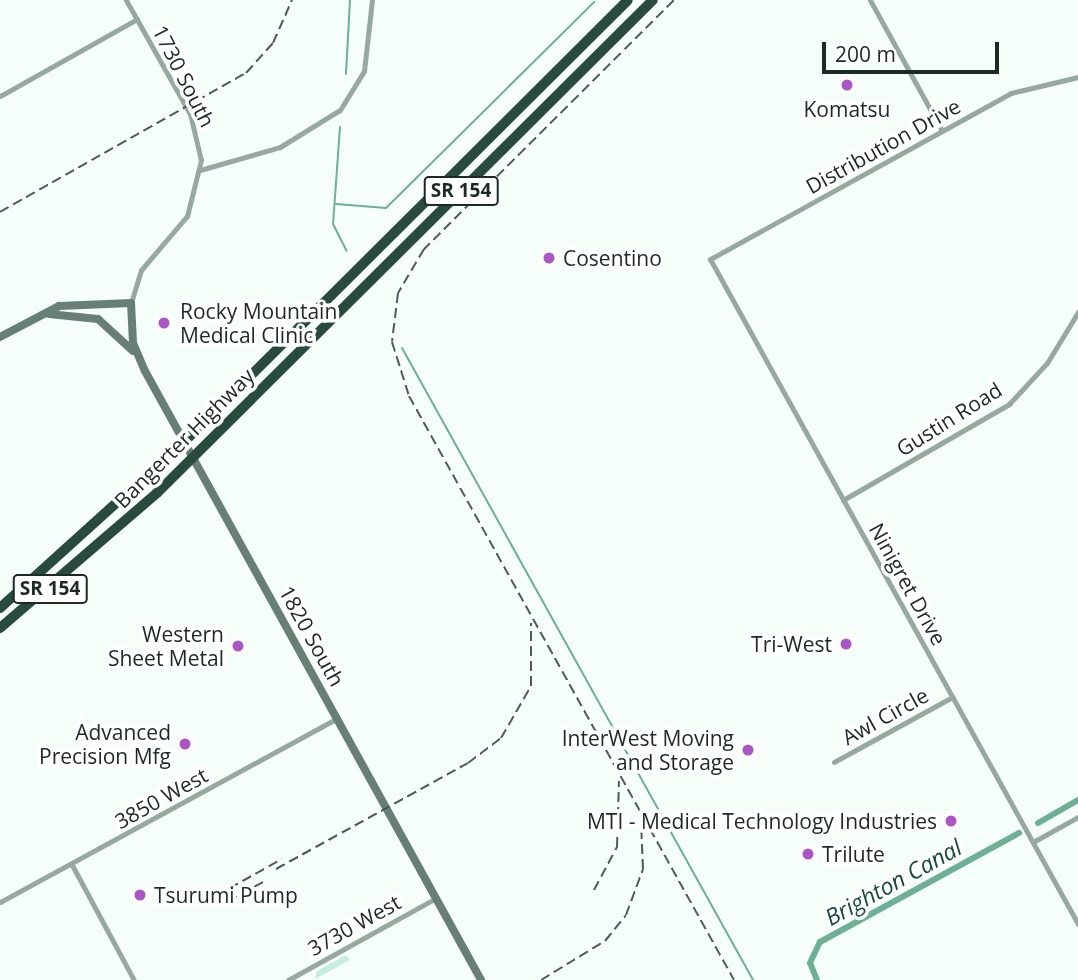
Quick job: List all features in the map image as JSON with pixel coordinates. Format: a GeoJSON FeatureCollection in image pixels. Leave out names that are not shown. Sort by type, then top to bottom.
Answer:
{"type":"FeatureCollection","features":[{"type":"Feature","properties":{"kind":"highway","name":"Bangerter Highway"},"geometry":{"type":"LineString","coordinates":[[0,608],[184,442],[628,0]]}},
{"type":"Feature","properties":{"kind":"highway","name":"Bangerter Highway"},"geometry":{"type":"LineString","coordinates":[[0,628],[99,547],[193,457],[653,0]]}},
{"type":"Feature","properties":{"kind":"street","name":"1730 South"},"geometry":{"type":"LineString","coordinates":[[126,0],[190,114],[200,170]]}},
{"type":"Feature","properties":{"kind":"street"},"geometry":{"type":"LineString","coordinates":[[0,337],[36,317],[76,302],[131,303],[141,270],[187,216],[200,170],[281,147],[340,110],[364,71],[372,0]]}},
{"type":"Feature","properties":{"kind":"street"},"geometry":{"type":"LineString","coordinates":[[870,0],[942,131]]}},
{"type":"Feature","properties":{"kind":"street"},"geometry":{"type":"LineString","coordinates":[[0,96],[137,19]]}},
{"type":"Feature","properties":{"kind":"street","name":"Distribution Drive"},"geometry":{"type":"LineString","coordinates":[[710,259],[1026,87],[1078,77]]}},
{"type":"Feature","properties":{"kind":"street","name":"Ninigret Drive"},"geometry":{"type":"LineString","coordinates":[[710,259],[1078,924]]}},
{"type":"Feature","properties":{"kind":"street","name":"1820 South"},"geometry":{"type":"LineString","coordinates":[[131,303],[137,356],[481,980]]}},
{"type":"Feature","properties":{"kind":"street"},"geometry":{"type":"LineString","coordinates":[[36,317],[76,312],[98,319],[137,356]]}},
{"type":"Feature","properties":{"kind":"street","name":"Gustin Road"},"geometry":{"type":"LineString","coordinates":[[843,500],[1009,404],[1047,363],[1078,312]]}},
{"type":"Feature","properties":{"kind":"street","name":"Awl Circle"},"geometry":{"type":"LineString","coordinates":[[834,762],[952,697]]}},
{"type":"Feature","properties":{"kind":"street","name":"3850 West"},"geometry":{"type":"LineString","coordinates":[[0,902],[337,718]]}},
{"type":"Feature","properties":{"kind":"street"},"geometry":{"type":"LineString","coordinates":[[1033,842],[1078,817]]}},
{"type":"Feature","properties":{"kind":"street"},"geometry":{"type":"LineString","coordinates":[[72,865],[134,980]]}},
{"type":"Feature","properties":{"kind":"street","name":"3730 West"},"geometry":{"type":"LineString","coordinates":[[288,980],[436,898]]}},
{"type":"Feature","properties":{"kind":"green space"},"geometry":{"type":"Polygon","coordinates":[[[346,955],[350,960],[315,979],[317,971],[346,955]]]}},
{"type":"Feature","properties":{"kind":"waterway"},"geometry":{"type":"LineString","coordinates":[[346,74],[350,0]]}},
{"type":"Feature","properties":{"kind":"waterway"},"geometry":{"type":"LineString","coordinates":[[336,204],[386,208],[594,2]]}},
{"type":"Feature","properties":{"kind":"waterway"},"geometry":{"type":"LineString","coordinates":[[340,127],[333,224],[347,251]]}},
{"type":"Feature","properties":{"kind":"waterway"},"geometry":{"type":"LineString","coordinates":[[402,348],[753,980]]}},
{"type":"Feature","properties":{"kind":"waterway","name":"Brighton Canal"},"geometry":{"type":"LineString","coordinates":[[1038,823],[1078,800]]}},
{"type":"Feature","properties":{"kind":"waterway","name":"Brighton Canal"},"geometry":{"type":"LineString","coordinates":[[817,980],[810,963],[820,942],[1019,833]]}},
{"type":"Feature","properties":{"kind":"railway"},"geometry":{"type":"LineString","coordinates":[[0,212],[246,73],[273,43],[292,0]]}},
{"type":"Feature","properties":{"kind":"railway"},"geometry":{"type":"LineString","coordinates":[[674,0],[424,249],[398,293],[392,342],[409,396],[734,980]]}},
{"type":"Feature","properties":{"kind":"railway"},"geometry":{"type":"LineString","coordinates":[[276,869],[468,763],[501,738],[531,686],[531,623]]}},
{"type":"Feature","properties":{"kind":"railway"},"geometry":{"type":"LineString","coordinates":[[594,890],[617,847],[619,781]]}},
{"type":"Feature","properties":{"kind":"railway"},"geometry":{"type":"LineString","coordinates":[[541,980],[605,941],[626,915],[643,869],[641,821]]}},
{"type":"Feature","properties":{"kind":"railway"},"geometry":{"type":"LineString","coordinates":[[203,903],[282,859]]}},
{"type":"Feature","properties":{"kind":"railway"},"geometry":{"type":"LineString","coordinates":[[228,901],[265,881]]}},
{"type":"Feature","properties":{"kind":"place","name":"Komatsu"},"geometry":{"type":"Point","coordinates":[847,85]}},
{"type":"Feature","properties":{"kind":"place","name":"Cosentino"},"geometry":{"type":"Point","coordinates":[549,258]}},
{"type":"Feature","properties":{"kind":"place","name":"Rocky Mountain Medical Clinic"},"geometry":{"type":"Point","coordinates":[164,323]}},
{"type":"Feature","properties":{"kind":"place","name":"Tri-West"},"geometry":{"type":"Point","coordinates":[846,644]}},
{"type":"Feature","properties":{"kind":"place","name":"Western Sheet Metal"},"geometry":{"type":"Point","coordinates":[238,646]}},
{"type":"Feature","properties":{"kind":"place","name":"Advanced Precision Mfg"},"geometry":{"type":"Point","coordinates":[185,744]}},
{"type":"Feature","properties":{"kind":"place","name":"InterWest Moving and Storage"},"geometry":{"type":"Point","coordinates":[748,750]}},
{"type":"Feature","properties":{"kind":"place","name":"MTI - Medical Technology Industries"},"geometry":{"type":"Point","coordinates":[951,821]}},
{"type":"Feature","properties":{"kind":"place","name":"Trilute"},"geometry":{"type":"Point","coordinates":[808,854]}},
{"type":"Feature","properties":{"kind":"place","name":"Tsurumi Pump"},"geometry":{"type":"Point","coordinates":[140,895]}}]}
